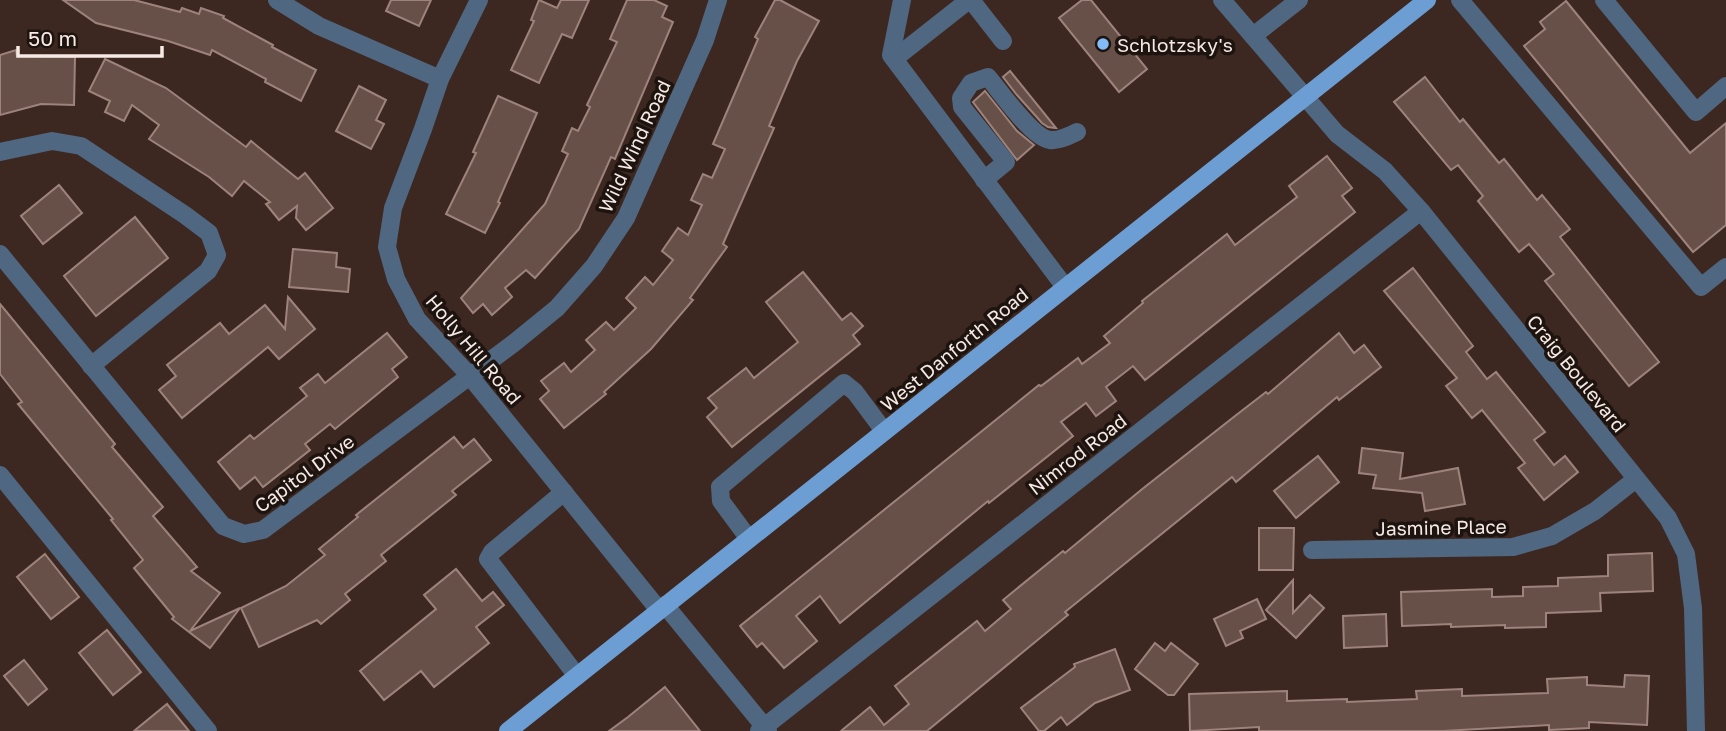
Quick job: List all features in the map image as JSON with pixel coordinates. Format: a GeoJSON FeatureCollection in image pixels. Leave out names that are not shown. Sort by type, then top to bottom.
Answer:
{"type":"FeatureCollection","features":[{"type":"Feature","properties":{"kind":"main road","name":"West Danforth Road"},"geometry":{"type":"LineString","coordinates":[[508,731],[1427,0]]}},
{"type":"Feature","properties":{"kind":"street"},"geometry":{"type":"LineString","coordinates":[[277,0],[319,26],[440,79]]}},
{"type":"Feature","properties":{"kind":"street","name":"Holly Hill Road"},"geometry":{"type":"LineString","coordinates":[[479,0],[440,79],[393,208],[387,247],[396,279],[417,319],[469,375],[764,730]]}},
{"type":"Feature","properties":{"kind":"street","name":"Wild Wind Road"},"geometry":{"type":"LineString","coordinates":[[469,375],[557,308],[594,266],[620,228],[705,40],[718,0]]}},
{"type":"Feature","properties":{"kind":"street"},"geometry":{"type":"LineString","coordinates":[[902,0],[891,55],[1065,287]]}},
{"type":"Feature","properties":{"kind":"street"},"geometry":{"type":"LineString","coordinates":[[894,59],[970,0],[1003,41]]}},
{"type":"Feature","properties":{"kind":"street","name":"Craig Boulevard"},"geometry":{"type":"LineString","coordinates":[[1222,0],[1337,134],[1385,171],[1421,211],[1668,518],[1686,554],[1693,608],[1696,731]]}},
{"type":"Feature","properties":{"kind":"street"},"geometry":{"type":"LineString","coordinates":[[1253,36],[1299,0]]}},
{"type":"Feature","properties":{"kind":"street"},"geometry":{"type":"LineString","coordinates":[[1460,0],[1701,287],[1726,267]]}},
{"type":"Feature","properties":{"kind":"street"},"geometry":{"type":"LineString","coordinates":[[1604,0],[1696,112],[1726,86]]}},
{"type":"Feature","properties":{"kind":"street"},"geometry":{"type":"LineString","coordinates":[[984,180],[1006,162],[962,107],[961,98],[967,78],[988,77],[1036,134],[1048,140],[1060,139],[1077,132]]}},
{"type":"Feature","properties":{"kind":"street"},"geometry":{"type":"LineString","coordinates":[[0,152],[51,141],[81,146],[209,233],[217,255],[208,271],[90,366]]}},
{"type":"Feature","properties":{"kind":"street","name":"Nimrod Road"},"geometry":{"type":"LineString","coordinates":[[764,730],[1421,211]]}},
{"type":"Feature","properties":{"kind":"street","name":"Capitol Drive"},"geometry":{"type":"LineString","coordinates":[[0,254],[223,526],[244,534],[263,530],[286,515],[469,375]]}},
{"type":"Feature","properties":{"kind":"street"},"geometry":{"type":"LineString","coordinates":[[749,539],[721,501],[720,487],[844,383],[855,392],[884,431]]}},
{"type":"Feature","properties":{"kind":"street"},"geometry":{"type":"LineString","coordinates":[[0,475],[208,731]]}},
{"type":"Feature","properties":{"kind":"street","name":"Jasmine Place"},"geometry":{"type":"LineString","coordinates":[[1312,550],[1513,547],[1552,536],[1595,512],[1636,479]]}},
{"type":"Feature","properties":{"kind":"street"},"geometry":{"type":"LineString","coordinates":[[564,492],[492,552],[488,559],[577,676]]}},
{"type":"Feature","properties":{"kind":"building"},"geometry":{"type":"Polygon","coordinates":[[[63,0],[134,0],[180,12],[182,8],[199,14],[201,8],[224,16],[223,18],[273,45],[272,47],[316,70],[301,101],[212,50],[210,55],[168,41],[96,23],[63,0]]]}},
{"type":"Feature","properties":{"kind":"building"},"geometry":{"type":"Polygon","coordinates":[[[391,0],[431,0],[419,26],[386,11],[391,0]]]}},
{"type":"Feature","properties":{"kind":"building"},"geometry":{"type":"Polygon","coordinates":[[[539,0],[557,8],[561,0],[589,0],[572,38],[562,34],[539,83],[511,70],[534,21],[531,20],[539,0]]]}},
{"type":"Feature","properties":{"kind":"building"},"geometry":{"type":"Polygon","coordinates":[[[627,0],[654,0],[667,6],[662,17],[673,22],[615,159],[611,157],[579,229],[535,278],[526,270],[505,288],[512,297],[492,315],[483,304],[473,313],[461,298],[545,204],[568,154],[562,151],[572,128],[578,131],[590,107],[587,105],[617,42],[610,39],[627,0]]]}},
{"type":"Feature","properties":{"kind":"building"},"geometry":{"type":"Polygon","coordinates":[[[775,0],[780,0],[819,21],[797,61],[769,126],[774,128],[723,244],[727,247],[690,298],[693,300],[651,349],[604,392],[606,394],[564,428],[540,399],[549,391],[541,381],[564,363],[571,372],[595,350],[586,340],[606,322],[614,330],[636,308],[626,298],[645,277],[653,285],[673,260],[662,251],[678,228],[688,235],[702,205],[691,200],[703,174],[712,178],[725,149],[713,144],[758,39],[755,37],[775,0]]]}},
{"type":"Feature","properties":{"kind":"building","name":"Schlotzsky's"},"geometry":{"type":"Polygon","coordinates":[[[1082,0],[1091,0],[1147,69],[1119,92],[1059,18],[1082,0]]]}},
{"type":"Feature","properties":{"kind":"building"},"geometry":{"type":"Polygon","coordinates":[[[1566,1],[1690,153],[1726,123],[1726,225],[1693,252],[1524,46],[1545,29],[1540,22],[1566,1]]]}},
{"type":"Feature","properties":{"kind":"building"},"geometry":{"type":"Polygon","coordinates":[[[16,50],[17,56],[75,57],[74,105],[41,104],[0,115],[0,55],[16,50]]]}},
{"type":"Feature","properties":{"kind":"building"},"geometry":{"type":"Polygon","coordinates":[[[105,59],[166,88],[246,147],[251,141],[298,179],[305,173],[333,208],[306,230],[296,218],[297,206],[279,220],[266,204],[270,202],[244,181],[232,196],[209,177],[149,139],[159,125],[132,105],[124,121],[105,112],[110,101],[89,91],[105,59]]]}},
{"type":"Feature","properties":{"kind":"building"},"geometry":{"type":"Polygon","coordinates":[[[1010,71],[1056,128],[1042,123],[1017,95],[1003,77],[1010,71]]]}},
{"type":"Feature","properties":{"kind":"building"},"geometry":{"type":"Polygon","coordinates":[[[1425,77],[1460,122],[1463,119],[1499,163],[1504,159],[1537,200],[1542,195],[1570,229],[1560,237],[1659,362],[1629,386],[1545,281],[1554,274],[1529,244],[1519,252],[1478,201],[1483,196],[1458,165],[1451,170],[1394,102],[1425,77]]]}},
{"type":"Feature","properties":{"kind":"building"},"geometry":{"type":"Polygon","coordinates":[[[359,86],[386,100],[376,120],[384,124],[371,149],[336,131],[359,86]]]}},
{"type":"Feature","properties":{"kind":"building"},"geometry":{"type":"Polygon","coordinates":[[[985,91],[1017,131],[1034,145],[1017,160],[973,102],[985,91]]]}},
{"type":"Feature","properties":{"kind":"building"},"geometry":{"type":"Polygon","coordinates":[[[498,96],[537,113],[485,233],[446,214],[476,153],[473,152],[498,96]]]}},
{"type":"Feature","properties":{"kind":"building"},"geometry":{"type":"Polygon","coordinates":[[[1327,156],[1352,188],[1342,196],[1355,212],[1145,380],[1133,366],[1106,387],[1116,401],[1096,416],[1086,403],[1061,422],[1073,436],[989,503],[988,501],[840,623],[820,596],[796,616],[817,641],[784,668],[762,643],[757,647],[740,626],[1039,385],[1078,358],[1082,364],[1110,343],[1104,336],[1143,303],[1142,301],[1227,234],[1235,245],[1297,197],[1289,186],[1327,156]]]}},
{"type":"Feature","properties":{"kind":"building"},"geometry":{"type":"Polygon","coordinates":[[[59,185],[82,213],[43,244],[21,216],[59,185]]]}},
{"type":"Feature","properties":{"kind":"building"},"geometry":{"type":"Polygon","coordinates":[[[135,217],[168,258],[96,316],[64,276],[135,217]]]}},
{"type":"Feature","properties":{"kind":"building"},"geometry":{"type":"Polygon","coordinates":[[[293,249],[337,253],[336,267],[350,269],[348,292],[289,287],[293,249]]]}},
{"type":"Feature","properties":{"kind":"building"},"geometry":{"type":"Polygon","coordinates":[[[1413,268],[1473,346],[1466,352],[1487,379],[1496,372],[1545,432],[1534,440],[1554,465],[1565,456],[1578,472],[1544,500],[1518,468],[1525,463],[1482,410],[1472,418],[1446,386],[1457,378],[1384,291],[1413,268]]]}},
{"type":"Feature","properties":{"kind":"building"},"geometry":{"type":"Polygon","coordinates":[[[803,272],[842,320],[851,313],[863,326],[853,335],[860,344],[732,447],[707,417],[717,408],[708,398],[746,368],[754,378],[798,342],[766,302],[803,272]]]}},
{"type":"Feature","properties":{"kind":"building"},"geometry":{"type":"Polygon","coordinates":[[[288,297],[315,329],[279,359],[268,347],[182,418],[159,390],[176,376],[167,365],[220,323],[229,334],[265,305],[285,329],[288,297]]]}},
{"type":"Feature","properties":{"kind":"building"},"geometry":{"type":"Polygon","coordinates":[[[0,304],[115,444],[112,447],[163,507],[153,516],[197,567],[191,571],[220,593],[190,631],[240,608],[210,648],[172,619],[174,617],[134,568],[143,560],[111,520],[113,519],[18,404],[22,402],[0,374],[0,304]]]}},
{"type":"Feature","properties":{"kind":"building"},"geometry":{"type":"Polygon","coordinates":[[[387,333],[407,357],[392,369],[398,377],[335,429],[330,424],[305,444],[310,450],[263,487],[255,477],[240,489],[218,462],[250,435],[254,439],[307,396],[300,388],[318,374],[325,383],[387,333]]]}},
{"type":"Feature","properties":{"kind":"building"},"geometry":{"type":"Polygon","coordinates":[[[1339,333],[1354,353],[1364,345],[1381,367],[1339,400],[1337,397],[1236,482],[1232,477],[1065,612],[1068,615],[927,731],[841,731],[870,707],[884,725],[909,704],[895,686],[977,621],[985,631],[1011,609],[1003,600],[1235,416],[1266,392],[1268,394],[1339,333]]]}},
{"type":"Feature","properties":{"kind":"building"},"geometry":{"type":"Polygon","coordinates":[[[454,437],[463,448],[474,439],[491,460],[452,491],[456,495],[381,555],[386,561],[345,594],[350,600],[321,624],[317,620],[259,647],[241,608],[286,586],[325,555],[319,549],[358,517],[356,515],[454,437]]]}},
{"type":"Feature","properties":{"kind":"building"},"geometry":{"type":"Polygon","coordinates":[[[1362,448],[1403,453],[1400,479],[1458,468],[1465,504],[1425,511],[1422,493],[1373,488],[1376,475],[1359,473],[1362,448]]]}},
{"type":"Feature","properties":{"kind":"building"},"geometry":{"type":"Polygon","coordinates":[[[1318,456],[1339,482],[1296,518],[1274,491],[1318,456]]]}},
{"type":"Feature","properties":{"kind":"building"},"geometry":{"type":"Polygon","coordinates":[[[1259,528],[1294,528],[1293,570],[1259,570],[1259,528]]]}},
{"type":"Feature","properties":{"kind":"building"},"geometry":{"type":"Polygon","coordinates":[[[1652,553],[1653,591],[1600,593],[1601,611],[1546,613],[1546,627],[1451,627],[1451,624],[1402,626],[1401,592],[1492,589],[1492,597],[1523,596],[1523,587],[1558,586],[1558,578],[1608,576],[1608,555],[1652,553]]]}},
{"type":"Feature","properties":{"kind":"building"},"geometry":{"type":"Polygon","coordinates":[[[45,554],[79,597],[51,619],[17,577],[45,554]]]}},
{"type":"Feature","properties":{"kind":"building"},"geometry":{"type":"Polygon","coordinates":[[[456,569],[482,601],[493,592],[504,605],[476,627],[489,643],[434,687],[421,671],[384,700],[360,671],[436,609],[424,595],[456,569]]]}},
{"type":"Feature","properties":{"kind":"building"},"geometry":{"type":"Polygon","coordinates":[[[1293,580],[1293,613],[1310,595],[1324,608],[1296,638],[1266,610],[1293,580]]]}},
{"type":"Feature","properties":{"kind":"building"},"geometry":{"type":"Polygon","coordinates":[[[1257,599],[1266,619],[1240,631],[1243,638],[1226,646],[1214,619],[1257,599]]]}},
{"type":"Feature","properties":{"kind":"building"},"geometry":{"type":"Polygon","coordinates":[[[1386,614],[1387,646],[1344,648],[1343,616],[1386,614]]]}},
{"type":"Feature","properties":{"kind":"building"},"geometry":{"type":"Polygon","coordinates":[[[107,630],[141,672],[113,695],[79,653],[107,630]]]}},
{"type":"Feature","properties":{"kind":"building"},"geometry":{"type":"Polygon","coordinates":[[[1155,643],[1165,651],[1171,643],[1198,664],[1174,695],[1168,695],[1135,669],[1155,643]]]}},
{"type":"Feature","properties":{"kind":"building"},"geometry":{"type":"Polygon","coordinates":[[[1115,649],[1130,690],[1095,703],[1067,725],[1061,717],[1044,731],[1039,731],[1021,708],[1075,667],[1074,664],[1115,649]]]}},
{"type":"Feature","properties":{"kind":"building"},"geometry":{"type":"Polygon","coordinates":[[[24,660],[47,689],[28,705],[4,676],[24,660]]]}},
{"type":"Feature","properties":{"kind":"building"},"geometry":{"type":"Polygon","coordinates":[[[1625,675],[1649,676],[1647,725],[1589,722],[1589,728],[1549,730],[1549,725],[1443,731],[1259,731],[1259,727],[1190,731],[1189,694],[1287,691],[1287,701],[1417,699],[1416,691],[1462,689],[1462,696],[1548,693],[1547,679],[1587,677],[1587,685],[1624,687],[1625,675]]]}},
{"type":"Feature","properties":{"kind":"building"},"geometry":{"type":"Polygon","coordinates":[[[665,687],[700,731],[609,731],[628,717],[665,687]]]}},
{"type":"Feature","properties":{"kind":"building"},"geometry":{"type":"Polygon","coordinates":[[[167,704],[189,731],[134,731],[167,704]]]}},
{"type":"Feature","properties":{"kind":"place","name":"Schlotzsky's"},"geometry":{"type":"Point","coordinates":[1103,44]}}]}
